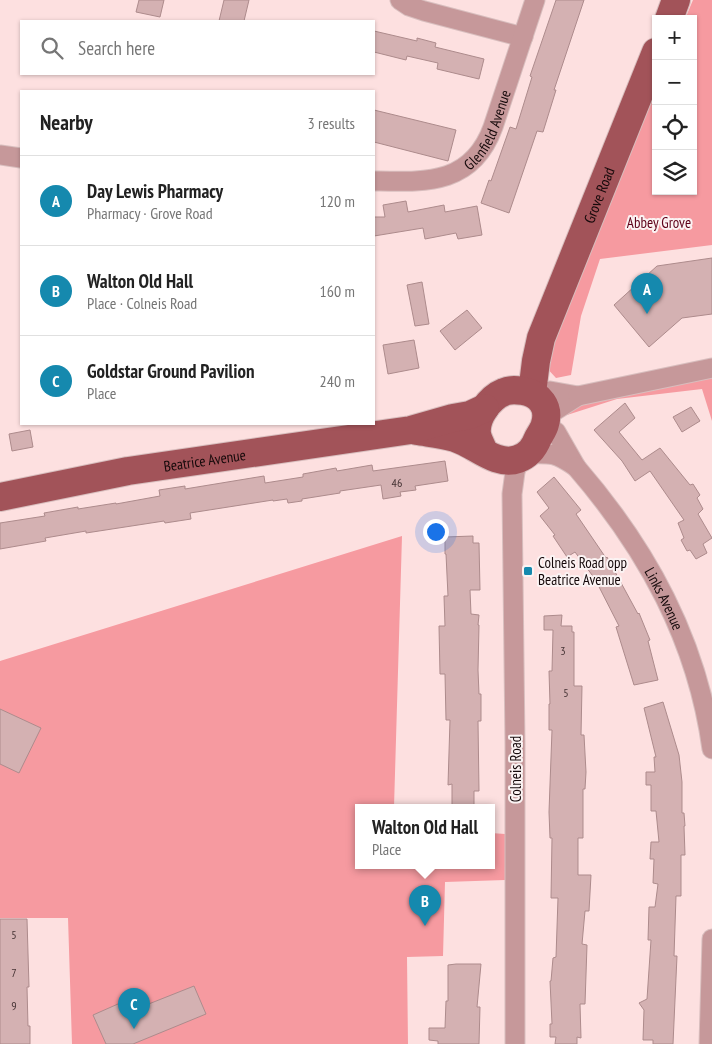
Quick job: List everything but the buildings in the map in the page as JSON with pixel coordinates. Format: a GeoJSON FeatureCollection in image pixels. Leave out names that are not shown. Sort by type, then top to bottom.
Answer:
{"type":"FeatureCollection","features":[{"type":"Feature","properties":{"kind":"main road"},"geometry":{"type":"LineString","coordinates":[[670,15],[676,0]]}},
{"type":"Feature","properties":{"kind":"main road","name":"Grove Road"},"geometry":{"type":"LineString","coordinates":[[540,408],[536,361],[541,338],[653,60]]}},
{"type":"Feature","properties":{"kind":"main road","name":"Grove Road"},"geometry":{"type":"LineString","coordinates":[[493,400],[541,338]]}},
{"type":"Feature","properties":{"kind":"main road"},"geometry":{"type":"LineString","coordinates":[[512,390],[540,408],[533,448],[523,456],[507,461],[498,460],[487,454],[477,436],[479,420],[493,400],[512,390]]}},
{"type":"Feature","properties":{"kind":"main road","name":"Beatrice Avenue"},"geometry":{"type":"LineString","coordinates":[[0,497],[128,471],[411,430],[470,415],[493,400]]}},
{"type":"Feature","properties":{"kind":"main road","name":"Beatrice Avenue"},"geometry":{"type":"LineString","coordinates":[[411,430],[454,438],[487,454]]}},
{"type":"Feature","properties":{"kind":"street"},"geometry":{"type":"LineString","coordinates":[[400,0],[415,9],[523,37]]}},
{"type":"Feature","properties":{"kind":"street","name":"Glenfield Avenue"},"geometry":{"type":"LineString","coordinates":[[375,181],[400,182],[438,178],[454,173],[472,161],[482,150],[489,138],[535,0]]}},
{"type":"Feature","properties":{"kind":"street"},"geometry":{"type":"LineString","coordinates":[[0,155],[20,158]]}},
{"type":"Feature","properties":{"kind":"street"},"geometry":{"type":"LineString","coordinates":[[540,408],[550,391],[578,396],[712,368]]}},
{"type":"Feature","properties":{"kind":"street","name":"Links Avenue"},"geometry":{"type":"LineString","coordinates":[[540,408],[576,467],[622,524],[656,578],[676,618],[692,662],[699,685],[712,749]]}},
{"type":"Feature","properties":{"kind":"street","name":"Links Avenue"},"geometry":{"type":"LineString","coordinates":[[523,456],[546,453],[554,454],[576,467]]}},
{"type":"Feature","properties":{"kind":"street","name":"Colneis Road"},"geometry":{"type":"LineString","coordinates":[[487,454],[499,464],[512,494]]}},
{"type":"Feature","properties":{"kind":"street","name":"Colneis Road"},"geometry":{"type":"LineString","coordinates":[[515,1044],[515,744],[512,494],[515,472],[523,456]]}},
{"type":"Feature","properties":{"kind":"street"},"geometry":{"type":"LineString","coordinates":[[709,1044],[712,939]]}},
{"type":"Feature","properties":{"kind":"green space","name":"Abbey Grove"},"geometry":{"type":"Polygon","coordinates":[[[693,0],[712,0],[712,245],[600,259],[581,316],[571,375],[556,378],[544,365],[652,98],[652,195],[697,195],[697,15],[687,15],[693,0]]]}},
{"type":"Feature","properties":{"kind":"green space"},"geometry":{"type":"Polygon","coordinates":[[[712,375],[712,421],[702,389],[617,399],[567,415],[567,402],[712,375]]]}},
{"type":"Feature","properties":{"kind":"green space"},"geometry":{"type":"Polygon","coordinates":[[[402,536],[394,804],[355,804],[355,869],[495,869],[495,833],[505,834],[505,880],[445,882],[443,956],[407,957],[408,1044],[72,1044],[68,918],[0,918],[0,661],[402,536]]]}},
{"type":"Feature","properties":{"kind":"place","name":"Day Lewis Pharmacy"},"geometry":{"type":"Point","coordinates":[647,314]}},
{"type":"Feature","properties":{"kind":"place","name":"Colneis Road opp Beatrice Avenue"},"geometry":{"type":"Point","coordinates":[528,571]}},
{"type":"Feature","properties":{"kind":"place","name":"Walton Old Hall"},"geometry":{"type":"Point","coordinates":[425,926]}},
{"type":"Feature","properties":{"kind":"place","name":"Goldstar Ground Pavilion"},"geometry":{"type":"Point","coordinates":[134,1029]}}]}
